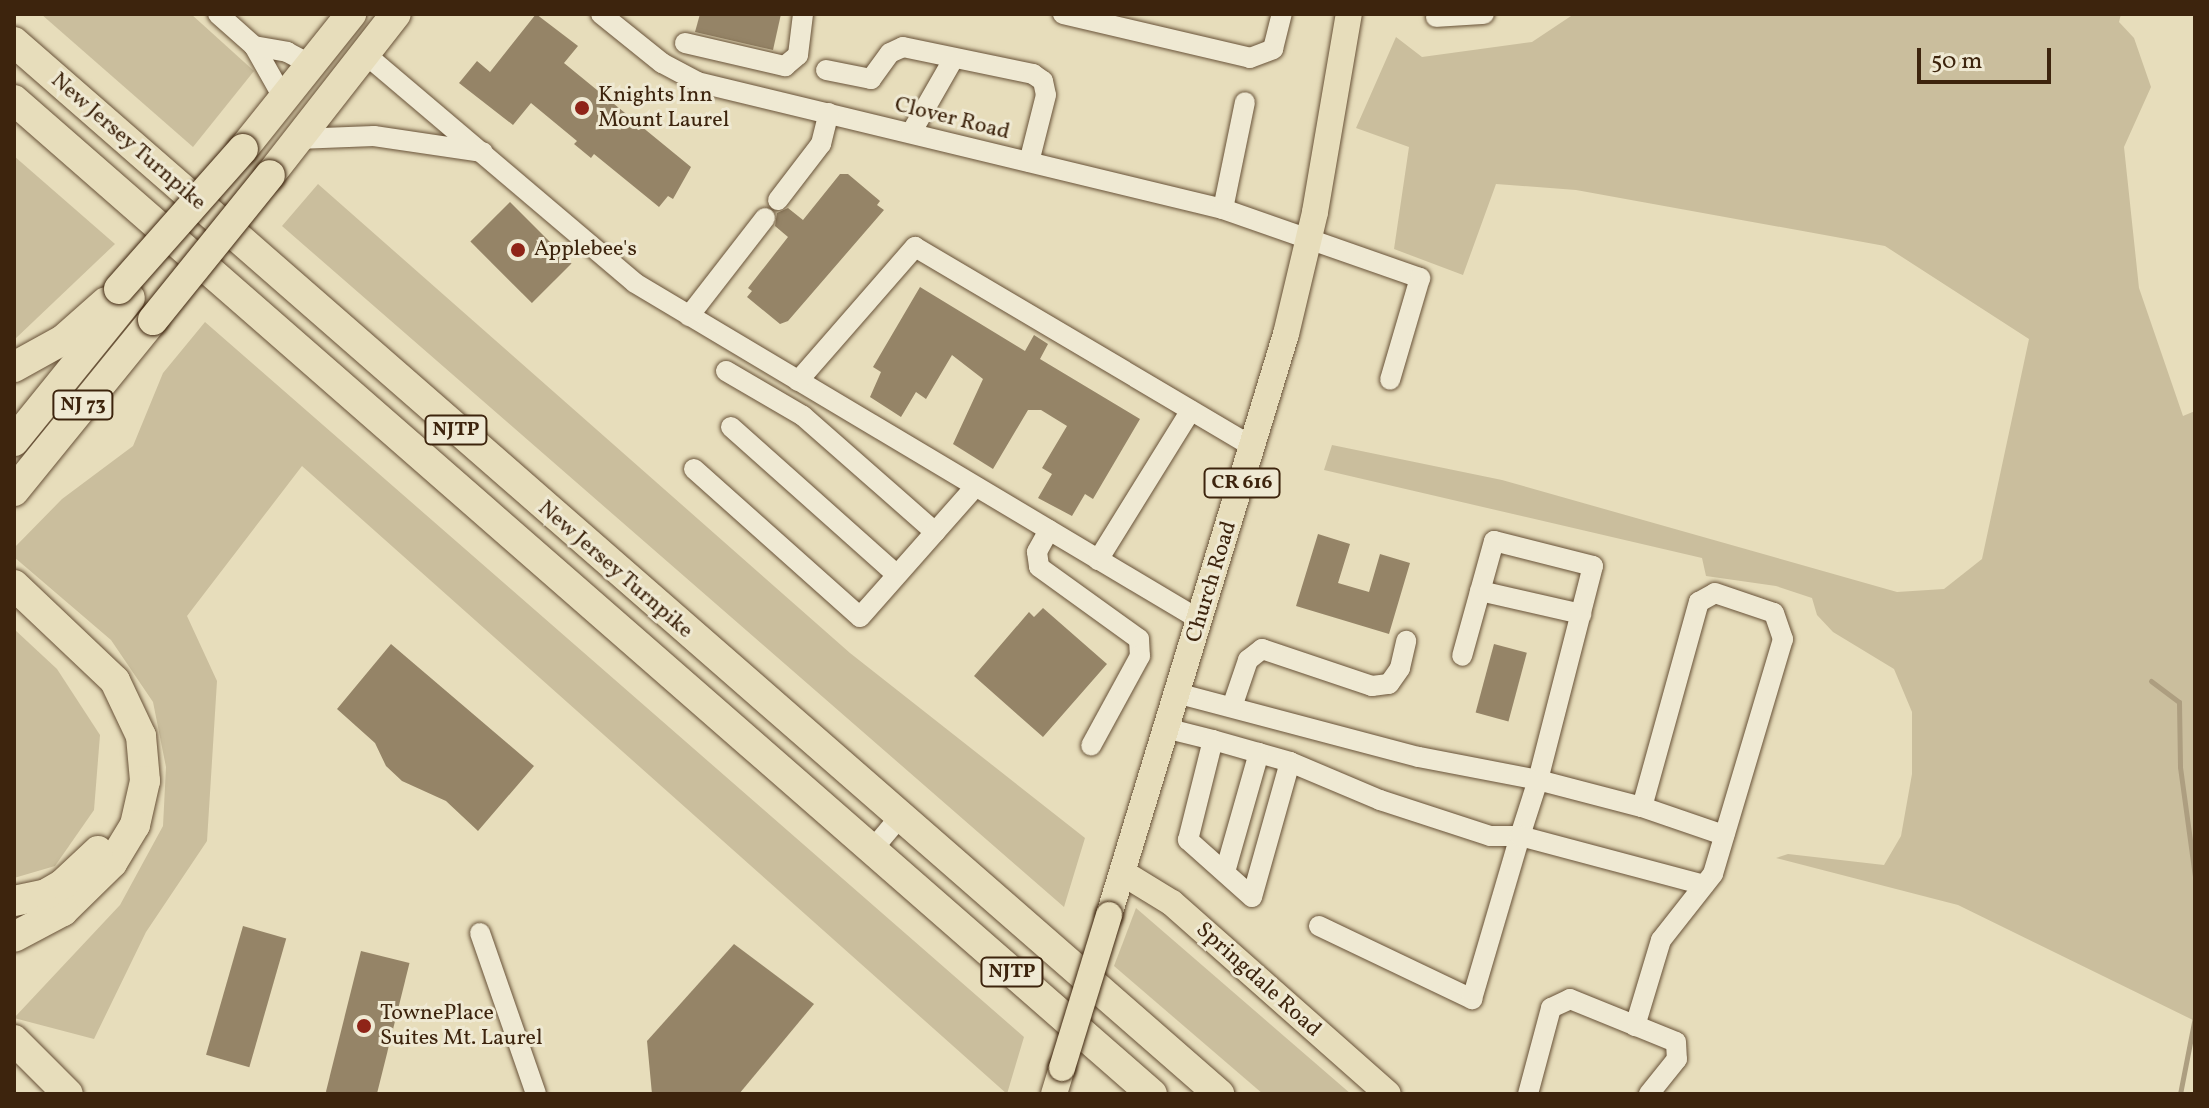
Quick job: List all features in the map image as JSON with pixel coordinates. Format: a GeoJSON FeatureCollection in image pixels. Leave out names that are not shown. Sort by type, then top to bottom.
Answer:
{"type":"FeatureCollection","features":[{"type":"Feature","properties":{"kind":"highway","name":"NJ 73"},"geometry":{"type":"LineString","coordinates":[[14,441],[124,294],[351,14]]}},
{"type":"Feature","properties":{"kind":"highway","name":"NJ 73"},"geometry":{"type":"LineString","coordinates":[[14,491],[396,14]]}},
{"type":"Feature","properties":{"kind":"highway","name":"New Jersey Turnpike"},"geometry":{"type":"LineString","coordinates":[[14,42],[898,819],[1219,1094]]}},
{"type":"Feature","properties":{"kind":"highway","name":"New Jersey Turnpike"},"geometry":{"type":"LineString","coordinates":[[14,100],[1152,1094]]}},
{"type":"Feature","properties":{"kind":"highway"},"geometry":{"type":"LineString","coordinates":[[14,367],[63,340],[124,294]]}},
{"type":"Feature","properties":{"kind":"highway"},"geometry":{"type":"LineString","coordinates":[[14,585],[115,681],[141,736],[145,781],[135,825],[112,863],[63,911],[14,937]]}},
{"type":"Feature","properties":{"kind":"highway"},"geometry":{"type":"LineString","coordinates":[[14,605],[98,688],[118,725],[126,769],[121,808],[94,856],[46,894],[14,901]]}},
{"type":"Feature","properties":{"kind":"highway"},"geometry":{"type":"LineString","coordinates":[[14,1040],[68,1094]]}},
{"type":"Feature","properties":{"kind":"main road","name":"Church Road"},"geometry":{"type":"LineString","coordinates":[[1054,1094],[1180,694],[1253,447],[1309,239],[1349,14]]}},
{"type":"Feature","properties":{"kind":"main road","name":"Springdale Road"},"geometry":{"type":"LineString","coordinates":[[1123,873],[1172,903],[1388,1094]]}},
{"type":"Feature","properties":{"kind":"street"},"geometry":{"type":"LineString","coordinates":[[218,14],[254,46],[284,99]]}},
{"type":"Feature","properties":{"kind":"street","name":"Clover Road"},"geometry":{"type":"LineString","coordinates":[[601,14],[684,77],[1223,209],[1420,278],[1390,380]]}},
{"type":"Feature","properties":{"kind":"street"},"geometry":{"type":"LineString","coordinates":[[685,43],[785,66],[798,55],[803,14]]}},
{"type":"Feature","properties":{"kind":"street"},"geometry":{"type":"LineString","coordinates":[[1063,14],[1250,58],[1273,49],[1282,14]]}},
{"type":"Feature","properties":{"kind":"street"},"geometry":{"type":"LineString","coordinates":[[1436,17],[1484,14]]}},
{"type":"Feature","properties":{"kind":"street"},"geometry":{"type":"LineString","coordinates":[[254,46],[287,52],[311,65]]}},
{"type":"Feature","properties":{"kind":"street"},"geometry":{"type":"LineString","coordinates":[[826,70],[871,79],[897,47],[1033,74],[1043,81],[1046,95],[1029,162]]}},
{"type":"Feature","properties":{"kind":"street"},"geometry":{"type":"LineString","coordinates":[[364,53],[621,273],[1200,620]]}},
{"type":"Feature","properties":{"kind":"street"},"geometry":{"type":"LineString","coordinates":[[911,133],[954,58]]}},
{"type":"Feature","properties":{"kind":"street"},"geometry":{"type":"LineString","coordinates":[[1223,209],[1245,102]]}},
{"type":"Feature","properties":{"kind":"street"},"geometry":{"type":"LineString","coordinates":[[778,200],[821,144],[829,113]]}},
{"type":"Feature","properties":{"kind":"street"},"geometry":{"type":"LineString","coordinates":[[297,139],[374,136],[483,152]]}},
{"type":"Feature","properties":{"kind":"street"},"geometry":{"type":"LineString","coordinates":[[689,316],[765,218]]}},
{"type":"Feature","properties":{"kind":"street"},"geometry":{"type":"LineString","coordinates":[[798,381],[915,247],[1253,447]]}},
{"type":"Feature","properties":{"kind":"street"},"geometry":{"type":"LineString","coordinates":[[726,371],[803,416],[935,532]]}},
{"type":"Feature","properties":{"kind":"street"},"geometry":{"type":"LineString","coordinates":[[1098,560],[1191,410]]}},
{"type":"Feature","properties":{"kind":"street"},"geometry":{"type":"LineString","coordinates":[[731,427],[897,575]]}},
{"type":"Feature","properties":{"kind":"street"},"geometry":{"type":"LineString","coordinates":[[694,469],[860,617],[975,487]]}},
{"type":"Feature","properties":{"kind":"street"},"geometry":{"type":"LineString","coordinates":[[1049,530],[1037,552],[1039,567],[1139,639],[1140,656],[1091,746]]}},
{"type":"Feature","properties":{"kind":"street"},"geometry":{"type":"LineString","coordinates":[[1319,926],[1472,999],[1538,780],[1593,566],[1494,541],[1462,656]]}},
{"type":"Feature","properties":{"kind":"street"},"geometry":{"type":"LineString","coordinates":[[1480,591],[1581,614]]}},
{"type":"Feature","properties":{"kind":"street"},"geometry":{"type":"LineString","coordinates":[[1635,1026],[1661,940],[1704,885],[1724,835],[1783,639],[1774,613],[1715,593],[1699,602],[1642,807]]}},
{"type":"Feature","properties":{"kind":"street"},"geometry":{"type":"LineString","coordinates":[[1232,707],[1248,660],[1262,649],[1372,686],[1389,684],[1400,668],[1406,641]]}},
{"type":"Feature","properties":{"kind":"street"},"geometry":{"type":"LineString","coordinates":[[1180,694],[1419,757],[1538,780],[1642,807],[1724,835]]}},
{"type":"Feature","properties":{"kind":"street"},"geometry":{"type":"LineString","coordinates":[[1169,729],[1290,762],[1380,800],[1490,836],[1520,836],[1704,885]]}},
{"type":"Feature","properties":{"kind":"street"},"geometry":{"type":"LineString","coordinates":[[1213,740],[1188,840],[1252,897],[1290,762]]}},
{"type":"Feature","properties":{"kind":"street"},"geometry":{"type":"LineString","coordinates":[[1225,872],[1259,753]]}},
{"type":"Feature","properties":{"kind":"street"},"geometry":{"type":"LineString","coordinates":[[872,850],[898,819]]}},
{"type":"Feature","properties":{"kind":"street"},"geometry":{"type":"LineString","coordinates":[[480,933],[536,1094]]}},
{"type":"Feature","properties":{"kind":"street"},"geometry":{"type":"LineString","coordinates":[[1528,1094],[1551,1008],[1570,999],[1676,1042],[1677,1059],[1649,1094]]}},
{"type":"Feature","properties":{"kind":"shaded area"},"geometry":{"type":"Polygon","coordinates":[[[41,14],[191,14],[254,71],[193,147],[41,14]]]}},
{"type":"Feature","properties":{"kind":"shaded area"},"geometry":{"type":"Polygon","coordinates":[[[1574,14],[2121,14],[2119,22],[2134,38],[2151,87],[2124,147],[2139,288],[2183,416],[2195,411],[2195,1021],[1958,905],[1776,858],[1788,854],[1884,865],[1901,836],[1912,774],[1912,712],[1894,669],[1833,632],[1817,615],[1812,598],[1776,586],[1706,576],[1702,558],[1324,470],[1332,445],[1502,480],[1897,592],[1944,589],[1982,559],[2029,339],[1885,246],[1576,190],[1496,184],[1463,275],[1394,249],[1409,147],[1356,128],[1396,37],[1422,57],[1532,42],[1574,14]]]}},
{"type":"Feature","properties":{"kind":"shaded area"},"geometry":{"type":"Polygon","coordinates":[[[14,156],[115,244],[14,340],[14,156]]]}},
{"type":"Feature","properties":{"kind":"shaded area"},"geometry":{"type":"Polygon","coordinates":[[[318,184],[850,653],[1085,838],[1064,907],[282,226],[318,184]]]}},
{"type":"Feature","properties":{"kind":"shaded area"},"geometry":{"type":"Polygon","coordinates":[[[205,322],[1024,1037],[1007,1094],[302,466],[187,616],[217,681],[207,841],[146,932],[94,1039],[14,1018],[120,905],[163,826],[166,767],[153,702],[111,640],[14,557],[14,548],[62,499],[133,446],[163,373],[205,322]]]}},
{"type":"Feature","properties":{"kind":"shaded area"},"geometry":{"type":"Polygon","coordinates":[[[14,629],[57,669],[100,735],[94,810],[55,866],[14,878],[14,629]]]}},
{"type":"Feature","properties":{"kind":"shaded area"},"geometry":{"type":"Polygon","coordinates":[[[1136,908],[1351,1094],[1263,1094],[1114,966],[1136,908]]]}},
{"type":"Feature","properties":{"kind":"building","name":"Knights Inn Mount Laurel"},"geometry":{"type":"Polygon","coordinates":[[[536,14],[578,46],[564,63],[691,167],[673,199],[668,196],[659,207],[594,154],[591,158],[574,144],[577,141],[531,103],[513,125],[459,83],[477,61],[490,72],[536,14]]]}},
{"type":"Feature","properties":{"kind":"building"},"geometry":{"type":"Polygon","coordinates":[[[700,14],[781,14],[773,50],[695,32],[700,14]]]}},
{"type":"Feature","properties":{"kind":"building"},"geometry":{"type":"Polygon","coordinates":[[[840,174],[848,174],[880,201],[877,205],[884,210],[788,321],[780,324],[747,297],[752,291],[748,288],[788,237],[775,226],[777,213],[788,208],[803,220],[840,174]]]}},
{"type":"Feature","properties":{"kind":"building","name":"Applebee's"},"geometry":{"type":"Polygon","coordinates":[[[510,202],[572,264],[532,303],[470,242],[510,202]]]}},
{"type":"Feature","properties":{"kind":"building"},"geometry":{"type":"Polygon","coordinates":[[[920,287],[1025,351],[1034,335],[1048,344],[1040,359],[1140,419],[1093,499],[1085,494],[1072,516],[1038,498],[1052,474],[1042,468],[1067,426],[1041,410],[1028,410],[993,469],[953,444],[983,379],[952,355],[926,399],[916,392],[901,417],[870,397],[881,372],[873,367],[920,287]]]}},
{"type":"Feature","properties":{"kind":"building"},"geometry":{"type":"Polygon","coordinates":[[[1318,534],[1350,544],[1338,583],[1369,592],[1380,554],[1410,563],[1389,634],[1296,606],[1318,534]]]}},
{"type":"Feature","properties":{"kind":"building"},"geometry":{"type":"Polygon","coordinates":[[[1043,608],[1107,664],[1043,737],[974,676],[1029,612],[1034,617],[1043,608]]]}},
{"type":"Feature","properties":{"kind":"building"},"geometry":{"type":"Polygon","coordinates":[[[391,644],[534,766],[478,831],[446,801],[402,781],[386,766],[375,743],[337,709],[391,644]]]}},
{"type":"Feature","properties":{"kind":"building"},"geometry":{"type":"Polygon","coordinates":[[[1494,644],[1527,653],[1508,721],[1476,713],[1494,644]]]}},
{"type":"Feature","properties":{"kind":"building"},"geometry":{"type":"Polygon","coordinates":[[[243,926],[286,938],[249,1067],[206,1055],[243,926]]]}},
{"type":"Feature","properties":{"kind":"building"},"geometry":{"type":"Polygon","coordinates":[[[734,944],[814,1004],[739,1094],[652,1094],[647,1041],[734,944]]]}},
{"type":"Feature","properties":{"kind":"building","name":"TownePlace Suites Mt. Laurel"},"geometry":{"type":"Polygon","coordinates":[[[361,951],[410,963],[377,1094],[326,1092],[361,951]]]}},
{"type":"Feature","properties":{"kind":"waterway"},"geometry":{"type":"LineString","coordinates":[[2151,681],[2179,702],[2180,767],[2195,876]]}},
{"type":"Feature","properties":{"kind":"waterway"},"geometry":{"type":"LineString","coordinates":[[2180,1094],[2195,1017]]}},
{"type":"Feature","properties":{"kind":"place","name":"Knights Inn Mount Laurel"},"geometry":{"type":"Point","coordinates":[582,108]}},
{"type":"Feature","properties":{"kind":"place","name":"Applebee's"},"geometry":{"type":"Point","coordinates":[518,250]}},
{"type":"Feature","properties":{"kind":"place","name":"TownePlace Suites Mt. Laurel"},"geometry":{"type":"Point","coordinates":[364,1026]}}]}
